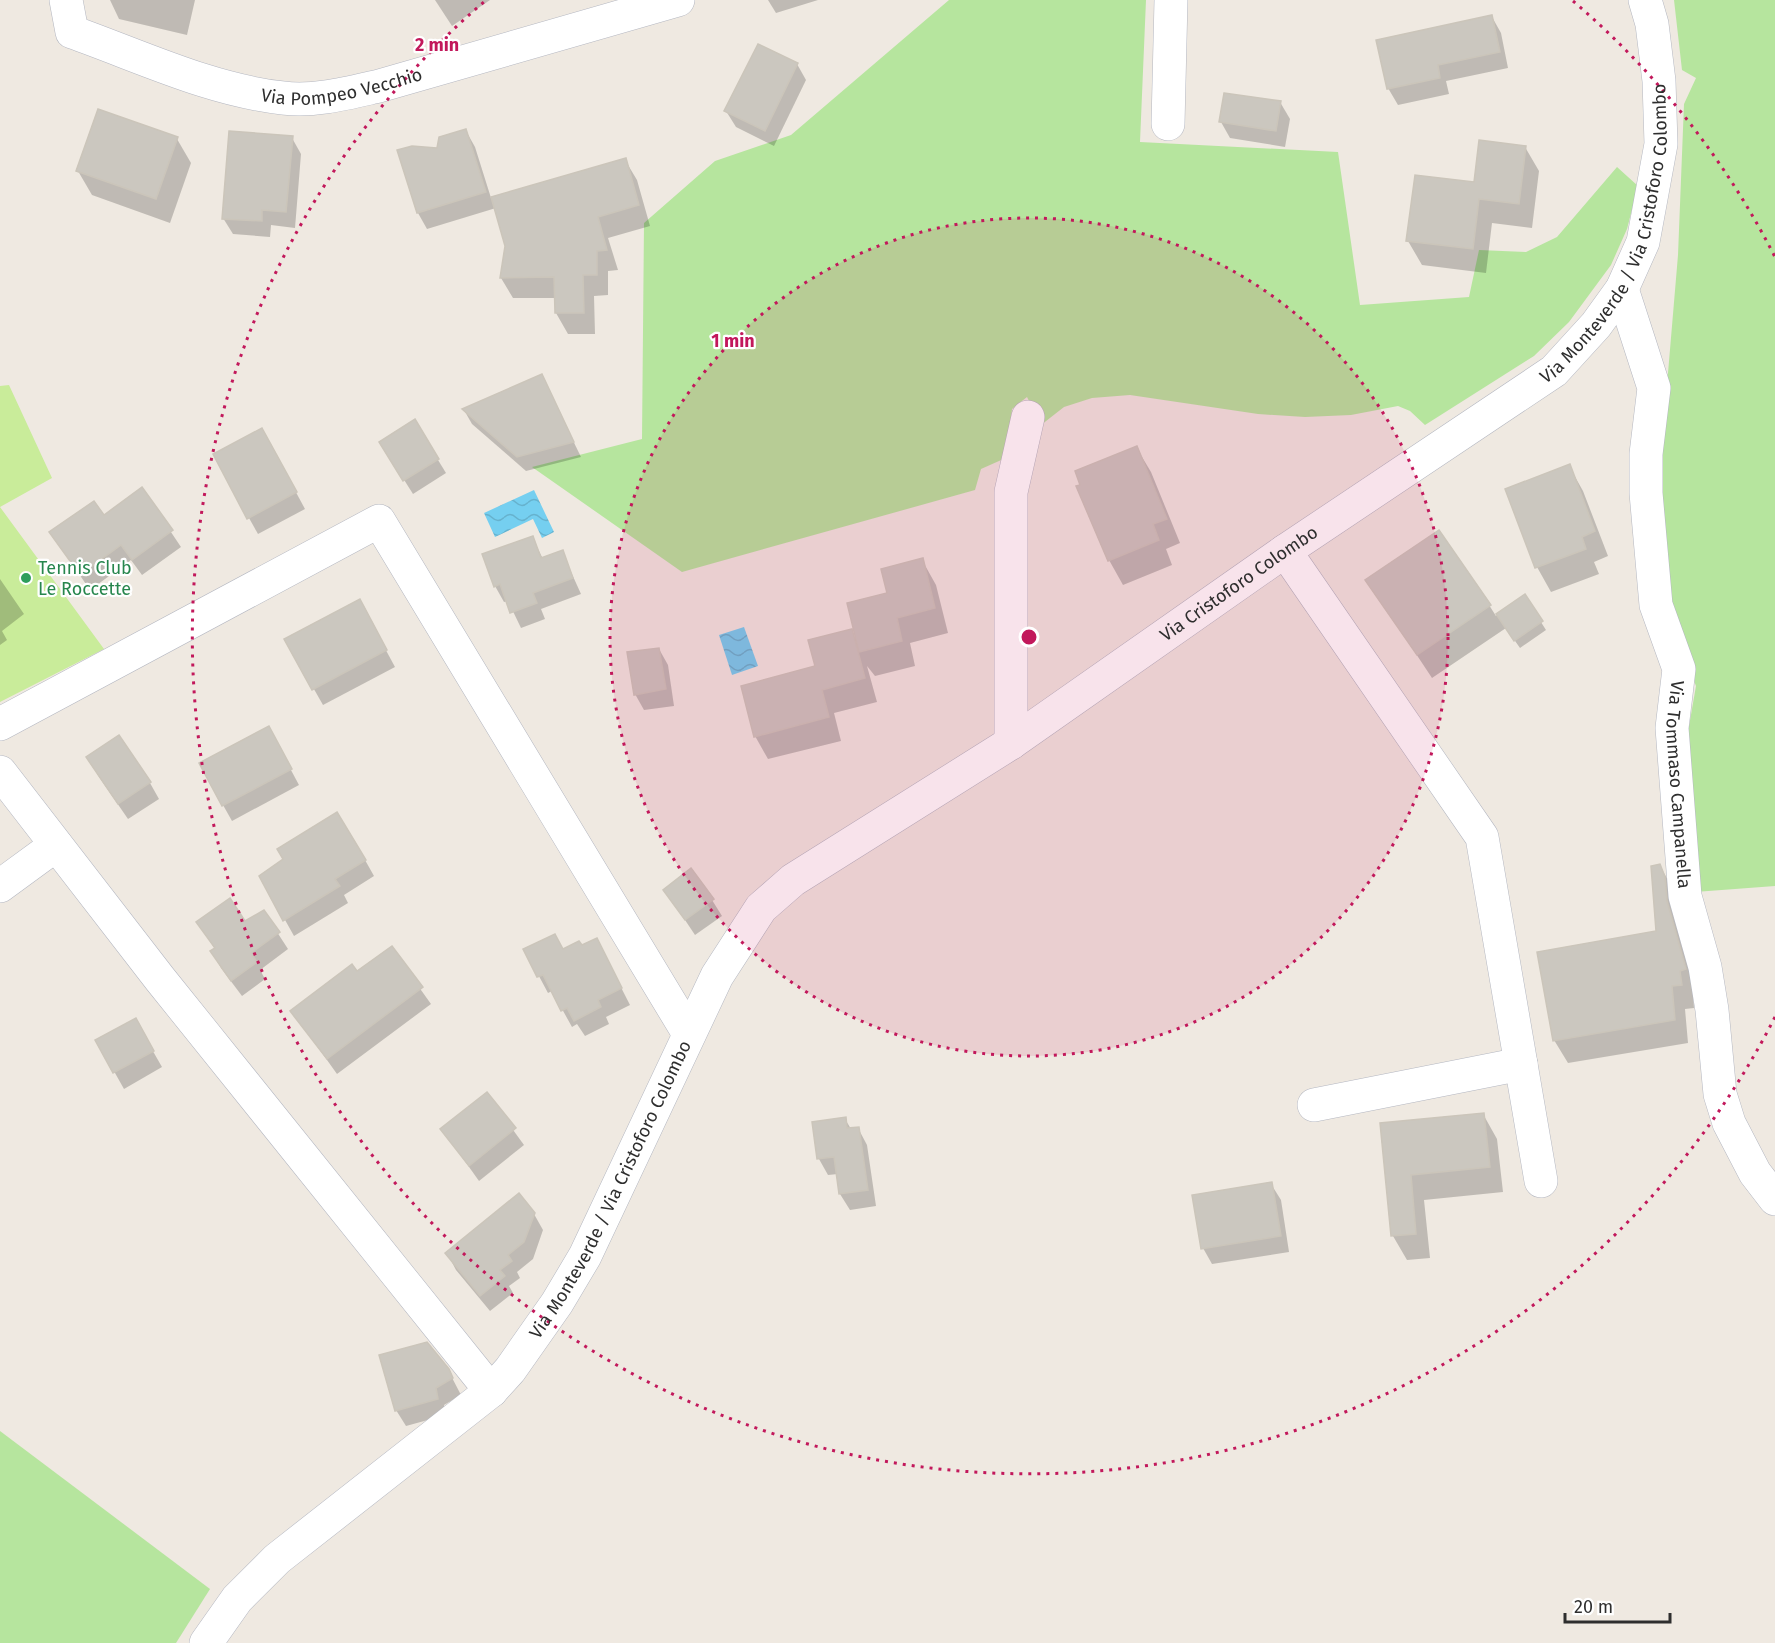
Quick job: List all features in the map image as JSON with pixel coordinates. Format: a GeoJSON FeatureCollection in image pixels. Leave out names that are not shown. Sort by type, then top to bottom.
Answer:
{"type":"FeatureCollection","features":[{"type":"Feature","properties":{"kind":"street","name":"Via Pompeo Vecchio"},"geometry":{"type":"LineString","coordinates":[[66,0],[72,32],[232,89],[285,99],[330,97],[379,86],[678,0]]}},
{"type":"Feature","properties":{"kind":"street"},"geometry":{"type":"LineString","coordinates":[[1168,124],[1171,0]]}},
{"type":"Feature","properties":{"kind":"street","name":"Via Monteverde / Via Cristoforo Colombo"},"geometry":{"type":"LineString","coordinates":[[1471,426],[1554,371],[1596,325],[1622,289],[1643,242],[1661,144],[1659,81],[1652,24],[1645,0]]}},
{"type":"Feature","properties":{"kind":"street","name":"Via Tommaso Campanella"},"geometry":{"type":"LineString","coordinates":[[1622,289],[1654,388],[1646,454],[1646,493],[1656,605],[1679,669],[1672,728],[1685,896],[1705,967],[1712,1010],[1720,1094],[1729,1123],[1755,1173],[1775,1199]]}},
{"type":"Feature","properties":{"kind":"street"},"geometry":{"type":"LineString","coordinates":[[1011,743],[1011,492],[1028,417]]}},
{"type":"Feature","properties":{"kind":"street","name":"Via Cristoforo Colombo"},"geometry":{"type":"LineString","coordinates":[[1011,743],[1285,551],[1471,426]]}},
{"type":"Feature","properties":{"kind":"street"},"geometry":{"type":"LineString","coordinates":[[0,724],[379,521],[689,1034]]}},
{"type":"Feature","properties":{"kind":"street"},"geometry":{"type":"LineString","coordinates":[[1285,551],[1482,837],[1541,1180]]}},
{"type":"Feature","properties":{"kind":"street","name":"Via Monteverde / Via Cristoforo Colombo"},"geometry":{"type":"LineString","coordinates":[[206,1643],[237,1599],[277,1559],[491,1391],[510,1370],[557,1303],[585,1256],[717,976],[761,908],[793,880],[1011,743]]}},
{"type":"Feature","properties":{"kind":"street"},"geometry":{"type":"LineString","coordinates":[[0,772],[491,1391]]}},
{"type":"Feature","properties":{"kind":"street"},"geometry":{"type":"LineString","coordinates":[[0,886],[56,845]]}},
{"type":"Feature","properties":{"kind":"street"},"geometry":{"type":"LineString","coordinates":[[1314,1105],[1521,1064]]}},
{"type":"Feature","properties":{"kind":"green space"},"geometry":{"type":"Polygon","coordinates":[[[949,0],[1146,0],[1140,142],[1338,152],[1360,305],[1469,297],[1479,250],[1526,252],[1557,237],[1617,167],[1638,186],[1627,229],[1611,265],[1569,322],[1534,356],[1425,425],[1410,411],[1398,406],[1351,415],[1305,417],[1258,414],[1130,395],[1092,398],[1064,407],[1041,425],[1027,397],[1012,409],[1008,457],[981,469],[975,490],[682,572],[532,467],[642,439],[644,223],[715,161],[791,135],[949,0]]]}},
{"type":"Feature","properties":{"kind":"green space"},"geometry":{"type":"Polygon","coordinates":[[[1674,0],[1775,0],[1775,886],[1695,892],[1688,732],[1696,686],[1667,607],[1658,434],[1668,373],[1678,255],[1684,104],[1696,78],[1682,70],[1674,0]]]}},
{"type":"Feature","properties":{"kind":"green space"},"geometry":{"type":"Polygon","coordinates":[[[9,385],[52,478],[0,507],[0,386],[9,385]]]}},
{"type":"Feature","properties":{"kind":"green space","name":"Tennis Club Le Roccette"},"geometry":{"type":"Polygon","coordinates":[[[0,507],[104,649],[0,702],[0,507]]]}},
{"type":"Feature","properties":{"kind":"green space"},"geometry":{"type":"Polygon","coordinates":[[[0,1431],[210,1589],[176,1643],[0,1643],[0,1431]]]}},
{"type":"Feature","properties":{"kind":"water"},"geometry":{"type":"Polygon","coordinates":[[[534,490],[554,532],[542,538],[533,519],[495,537],[484,513],[534,490]]]}},
{"type":"Feature","properties":{"kind":"water"},"geometry":{"type":"Polygon","coordinates":[[[744,627],[758,666],[732,675],[719,635],[744,627]]]}},
{"type":"Feature","properties":{"kind":"building"},"geometry":{"type":"Polygon","coordinates":[[[1492,15],[1500,52],[1438,65],[1440,78],[1387,89],[1376,40],[1492,15]]]}},
{"type":"Feature","properties":{"kind":"building"},"geometry":{"type":"Polygon","coordinates":[[[758,44],[798,63],[765,131],[724,111],[758,44]]]}},
{"type":"Feature","properties":{"kind":"building"},"geometry":{"type":"Polygon","coordinates":[[[1224,93],[1281,101],[1276,131],[1219,122],[1224,93]]]}},
{"type":"Feature","properties":{"kind":"building"},"geometry":{"type":"Polygon","coordinates":[[[98,109],[178,137],[156,199],[76,171],[98,109]]]}},
{"type":"Feature","properties":{"kind":"building"},"geometry":{"type":"Polygon","coordinates":[[[466,129],[486,192],[417,213],[397,150],[412,146],[437,148],[439,137],[466,129]]]}},
{"type":"Feature","properties":{"kind":"building"},"geometry":{"type":"Polygon","coordinates":[[[229,131],[293,136],[286,212],[262,210],[262,221],[222,219],[229,131]]]}},
{"type":"Feature","properties":{"kind":"building"},"geometry":{"type":"Polygon","coordinates":[[[1479,140],[1526,146],[1519,204],[1479,199],[1473,249],[1406,241],[1415,175],[1474,182],[1479,140]]]}},
{"type":"Feature","properties":{"kind":"building"},"geometry":{"type":"Polygon","coordinates":[[[626,158],[639,205],[598,217],[607,250],[597,251],[597,275],[583,275],[584,313],[555,313],[554,277],[500,278],[505,246],[491,197],[626,158]]]}},
{"type":"Feature","properties":{"kind":"building"},"geometry":{"type":"Polygon","coordinates":[[[542,374],[574,442],[517,457],[462,409],[542,374]]]}},
{"type":"Feature","properties":{"kind":"building"},"geometry":{"type":"Polygon","coordinates":[[[415,419],[439,459],[403,481],[379,442],[415,419]]]}},
{"type":"Feature","properties":{"kind":"building"},"geometry":{"type":"Polygon","coordinates":[[[262,428],[297,492],[247,519],[213,454],[262,428]]]}},
{"type":"Feature","properties":{"kind":"building"},"geometry":{"type":"Polygon","coordinates":[[[1137,446],[1167,519],[1153,524],[1159,540],[1108,561],[1076,486],[1080,485],[1075,471],[1137,446]]]}},
{"type":"Feature","properties":{"kind":"building"},"geometry":{"type":"Polygon","coordinates":[[[1570,464],[1595,531],[1582,537],[1586,549],[1535,568],[1505,489],[1570,464]]]}},
{"type":"Feature","properties":{"kind":"building"},"geometry":{"type":"Polygon","coordinates":[[[142,487],[173,530],[132,560],[121,545],[80,575],[49,532],[94,501],[104,515],[142,487]]]}},
{"type":"Feature","properties":{"kind":"building"},"geometry":{"type":"Polygon","coordinates":[[[1439,530],[1491,605],[1417,655],[1365,580],[1439,530]]]}},
{"type":"Feature","properties":{"kind":"building"},"geometry":{"type":"Polygon","coordinates":[[[533,536],[541,558],[563,550],[573,578],[533,593],[537,603],[510,613],[500,584],[494,587],[482,554],[533,536]]]}},
{"type":"Feature","properties":{"kind":"building"},"geometry":{"type":"Polygon","coordinates":[[[923,558],[935,608],[897,618],[902,641],[859,652],[847,603],[887,593],[881,569],[923,558]]]}},
{"type":"Feature","properties":{"kind":"building"},"geometry":{"type":"Polygon","coordinates":[[[1525,594],[1543,621],[1514,641],[1496,614],[1525,594]]]}},
{"type":"Feature","properties":{"kind":"building"},"geometry":{"type":"Polygon","coordinates":[[[360,599],[387,650],[312,690],[284,639],[360,599]]]}},
{"type":"Feature","properties":{"kind":"building"},"geometry":{"type":"Polygon","coordinates":[[[852,629],[865,678],[822,690],[829,717],[754,737],[741,686],[815,666],[808,640],[852,629]]]}},
{"type":"Feature","properties":{"kind":"building"},"geometry":{"type":"Polygon","coordinates":[[[659,648],[666,689],[634,695],[627,652],[659,648]]]}},
{"type":"Feature","properties":{"kind":"building"},"geometry":{"type":"Polygon","coordinates":[[[269,726],[292,769],[222,806],[199,763],[269,726]]]}},
{"type":"Feature","properties":{"kind":"building"},"geometry":{"type":"Polygon","coordinates":[[[119,735],[151,782],[118,804],[86,757],[119,735]]]}},
{"type":"Feature","properties":{"kind":"building"},"geometry":{"type":"Polygon","coordinates":[[[337,812],[366,860],[335,879],[340,886],[283,921],[259,876],[283,859],[277,849],[337,812]]]}},
{"type":"Feature","properties":{"kind":"building"},"geometry":{"type":"Polygon","coordinates":[[[1660,864],[1665,877],[1667,901],[1686,969],[1680,971],[1682,985],[1672,986],[1675,1020],[1553,1041],[1537,952],[1656,931],[1651,866],[1660,864]]]}},
{"type":"Feature","properties":{"kind":"building"},"geometry":{"type":"Polygon","coordinates":[[[691,868],[714,899],[685,920],[663,890],[691,868]]]}},
{"type":"Feature","properties":{"kind":"building"},"geometry":{"type":"Polygon","coordinates":[[[230,898],[245,921],[264,910],[280,932],[251,953],[257,962],[231,981],[210,951],[215,948],[196,922],[230,898]]]}},
{"type":"Feature","properties":{"kind":"building"},"geometry":{"type":"Polygon","coordinates":[[[555,934],[563,949],[579,941],[582,945],[597,938],[622,988],[598,1000],[601,1007],[574,1021],[567,1008],[561,1011],[543,975],[537,977],[523,949],[555,934]]]}},
{"type":"Feature","properties":{"kind":"building"},"geometry":{"type":"Polygon","coordinates":[[[392,946],[423,987],[327,1059],[290,1011],[352,964],[357,971],[392,946]]]}},
{"type":"Feature","properties":{"kind":"building"},"geometry":{"type":"Polygon","coordinates":[[[136,1018],[154,1051],[113,1073],[95,1040],[136,1018]]]}},
{"type":"Feature","properties":{"kind":"building"},"geometry":{"type":"Polygon","coordinates":[[[487,1092],[516,1128],[469,1166],[440,1129],[487,1092]]]}},
{"type":"Feature","properties":{"kind":"building"},"geometry":{"type":"Polygon","coordinates":[[[1484,1113],[1490,1167],[1411,1175],[1416,1234],[1391,1236],[1380,1123],[1484,1113]]]}},
{"type":"Feature","properties":{"kind":"building"},"geometry":{"type":"Polygon","coordinates":[[[846,1117],[847,1128],[859,1127],[868,1190],[839,1194],[834,1157],[817,1159],[812,1122],[846,1117]]]}},
{"type":"Feature","properties":{"kind":"building"},"geometry":{"type":"Polygon","coordinates":[[[1272,1182],[1281,1236],[1201,1249],[1192,1195],[1272,1182]]]}},
{"type":"Feature","properties":{"kind":"building"},"geometry":{"type":"Polygon","coordinates":[[[519,1193],[535,1213],[524,1242],[508,1255],[512,1261],[500,1270],[505,1276],[480,1296],[445,1253],[519,1193]]]}},
{"type":"Feature","properties":{"kind":"building"},"geometry":{"type":"Polygon","coordinates":[[[427,1342],[449,1369],[453,1378],[436,1388],[438,1399],[395,1411],[379,1355],[427,1342]]]}},
{"type":"Feature","properties":{"kind":"place","name":"Tennis Club Le Roccette"},"geometry":{"type":"Point","coordinates":[26,578]}}]}
